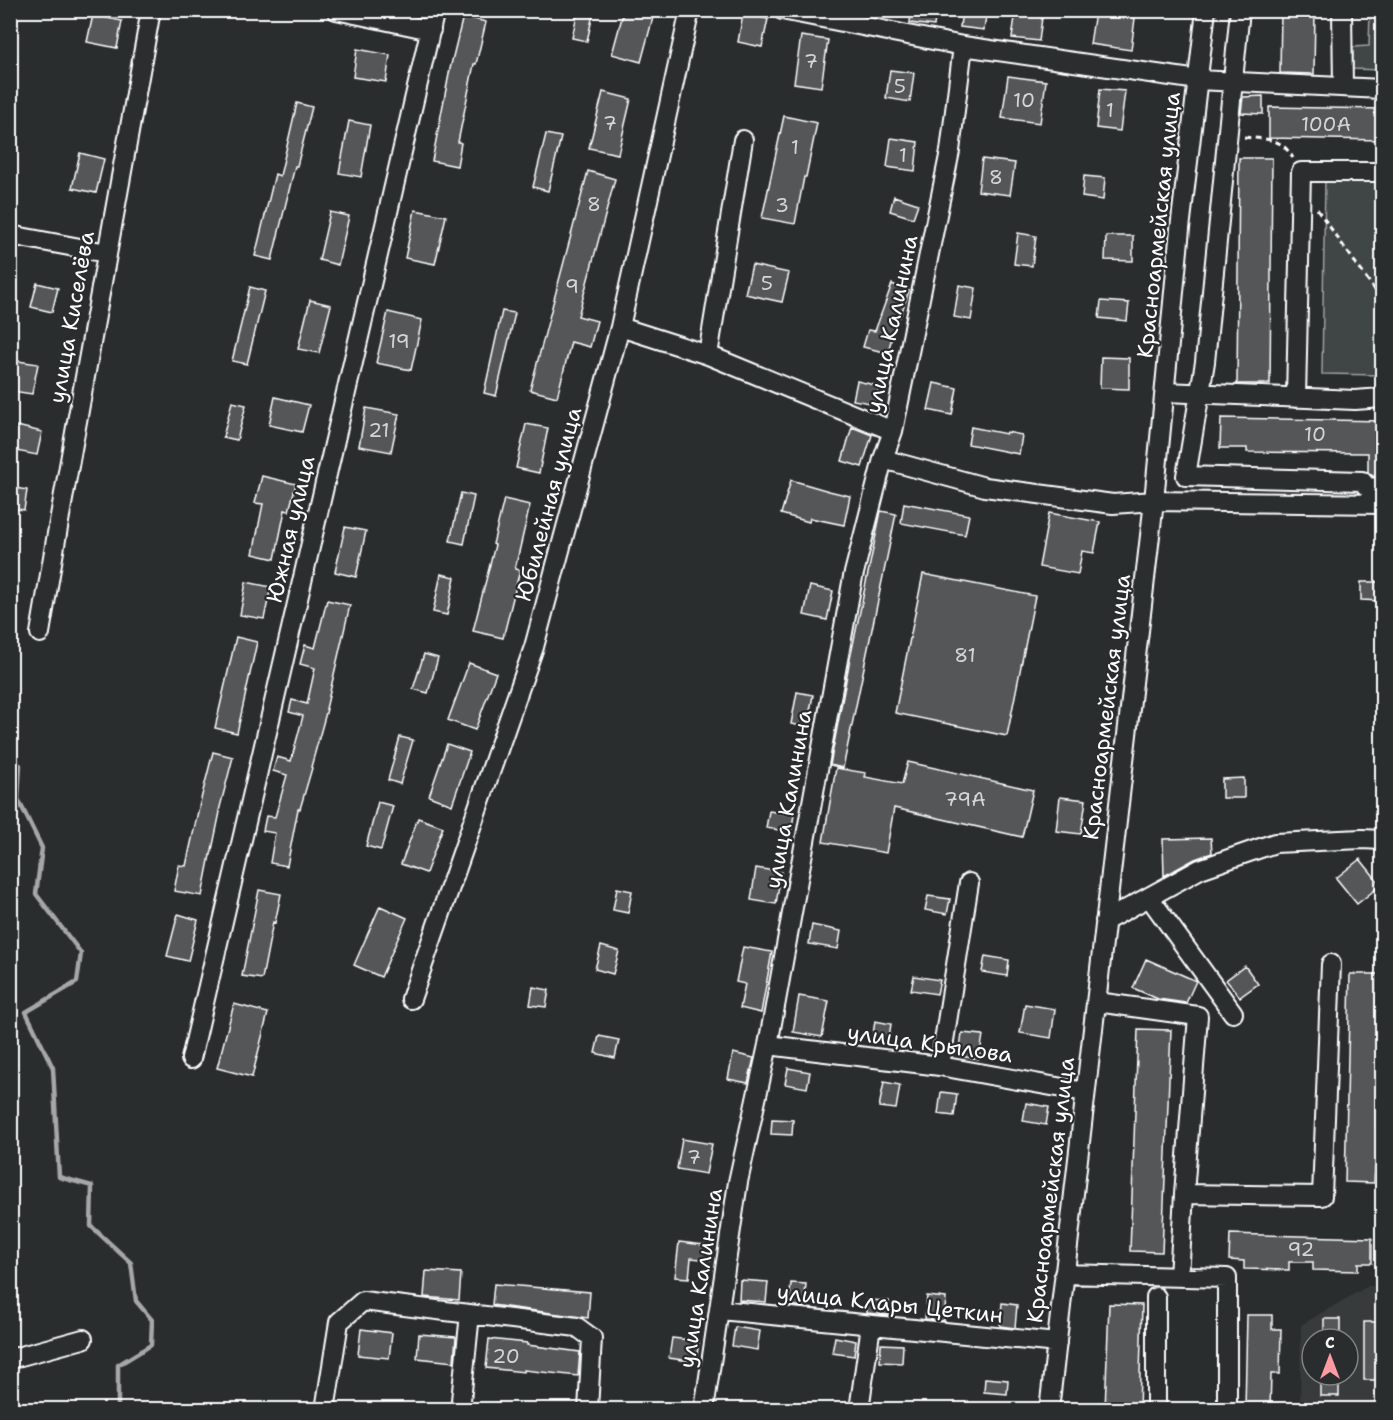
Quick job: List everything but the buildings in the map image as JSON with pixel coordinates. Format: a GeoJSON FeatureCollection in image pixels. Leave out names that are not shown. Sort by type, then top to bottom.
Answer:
{"type":"FeatureCollection","features":[{"type":"Feature","properties":{"kind":"street","name":"улица Киселёва"},"geometry":{"type":"LineString","coordinates":[[40,633],[151,10]]}},
{"type":"Feature","properties":{"kind":"street"},"geometry":{"type":"LineString","coordinates":[[336,10],[430,30]]}},
{"type":"Feature","properties":{"kind":"street","name":"Южная улица"},"geometry":{"type":"LineString","coordinates":[[191,1059],[435,10]]}},
{"type":"Feature","properties":{"kind":"street","name":"Юбилейная улица"},"geometry":{"type":"LineString","coordinates":[[411,999],[534,647],[620,327],[690,10]]}},
{"type":"Feature","properties":{"kind":"street"},"geometry":{"type":"LineString","coordinates":[[782,10],[963,45],[1198,80],[1383,89]]}},
{"type":"Feature","properties":{"kind":"street","name":"Красноармейская улица"},"geometry":{"type":"LineString","coordinates":[[1049,1410],[1154,501],[1180,229],[1206,10]]}},
{"type":"Feature","properties":{"kind":"street"},"geometry":{"type":"LineString","coordinates":[[1240,10],[1205,362],[1186,476],[1362,480],[1367,488],[1383,488]]}},
{"type":"Feature","properties":{"kind":"street"},"geometry":{"type":"LineString","coordinates":[[1342,10],[1343,87]]}},
{"type":"Feature","properties":{"kind":"street","name":"улица Калинина"},"geometry":{"type":"LineString","coordinates":[[704,1410],[738,1182],[768,1046],[853,577],[883,459],[893,431],[940,202],[950,151],[963,45]]}},
{"type":"Feature","properties":{"kind":"street"},"geometry":{"type":"LineString","coordinates":[[708,355],[743,140]]}},
{"type":"Feature","properties":{"kind":"street"},"geometry":{"type":"LineString","coordinates":[[1296,398],[1301,179],[1383,172]]}},
{"type":"Feature","properties":{"kind":"street"},"geometry":{"type":"LineString","coordinates":[[10,235],[107,253]]}},
{"type":"Feature","properties":{"kind":"street"},"geometry":{"type":"LineString","coordinates":[[620,327],[708,355],[893,431]]}},
{"type":"Feature","properties":{"kind":"street"},"geometry":{"type":"LineString","coordinates":[[1165,392],[1355,400],[1383,398]]}},
{"type":"Feature","properties":{"kind":"street"},"geometry":{"type":"LineString","coordinates":[[883,459],[985,487],[1113,504],[1154,501],[1383,504]]}},
{"type":"Feature","properties":{"kind":"street"},"geometry":{"type":"LineString","coordinates":[[1105,921],[1200,869],[1275,843],[1383,840]]}},
{"type":"Feature","properties":{"kind":"street"},"geometry":{"type":"LineString","coordinates":[[940,1066],[969,883]]}},
{"type":"Feature","properties":{"kind":"street"},"geometry":{"type":"LineString","coordinates":[[1149,897],[1233,1013]]}},
{"type":"Feature","properties":{"kind":"street"},"geometry":{"type":"LineString","coordinates":[[1184,1194],[1322,1196],[1331,964]]}},
{"type":"Feature","properties":{"kind":"street"},"geometry":{"type":"LineString","coordinates":[[1097,1002],[1197,1016],[1179,1277]]}},
{"type":"Feature","properties":{"kind":"street","name":"улица Крылова"},"geometry":{"type":"LineString","coordinates":[[768,1046],[940,1066],[1085,1092]]}},
{"type":"Feature","properties":{"kind":"street"},"geometry":{"type":"LineString","coordinates":[[1064,1274],[1227,1278],[1227,1410]]}},
{"type":"Feature","properties":{"kind":"street"},"geometry":{"type":"LineString","coordinates":[[1156,1297],[1156,1410]]}},
{"type":"Feature","properties":{"kind":"street"},"geometry":{"type":"LineString","coordinates":[[325,1410],[339,1322],[363,1301],[577,1327],[592,1338],[588,1410]]}},
{"type":"Feature","properties":{"kind":"street","name":"улица Клары Цеткин"},"geometry":{"type":"LineString","coordinates":[[720,1310],[1057,1343]]}},
{"type":"Feature","properties":{"kind":"street"},"geometry":{"type":"LineString","coordinates":[[460,1410],[470,1314]]}},
{"type":"Feature","properties":{"kind":"street"},"geometry":{"type":"LineString","coordinates":[[859,1410],[871,1325]]}},
{"type":"Feature","properties":{"kind":"street"},"geometry":{"type":"LineString","coordinates":[[10,1359],[83,1339]]}},
{"type":"Feature","properties":{"kind":"path"},"geometry":{"type":"LineString","coordinates":[[1227,135],[1275,140],[1290,153],[1301,179],[1383,300]]}},
{"type":"Feature","properties":{"kind":"shaded area"},"geometry":{"type":"Polygon","coordinates":[[[1370,11],[1382,11],[1382,70],[1353,69],[1353,47],[1369,46],[1370,11]]]}},
{"type":"Feature","properties":{"kind":"shaded area"},"geometry":{"type":"Polygon","coordinates":[[[1325,179],[1382,180],[1382,375],[1322,374],[1325,179]]]}},
{"type":"Feature","properties":{"kind":"shaded area"},"geometry":{"type":"Polygon","coordinates":[[[1368,1286],[1382,1286],[1382,1409],[1300,1410],[1300,1387],[1360,1387],[1360,1327],[1301,1327],[1368,1286]]]}},
{"type":"Feature","properties":{"kind":"waterway"},"geometry":{"type":"LineString","coordinates":[[10,761],[20,765],[18,799],[42,848],[36,894],[81,953],[77,982],[26,1012],[53,1068],[59,1177],[92,1186],[91,1226],[131,1263],[136,1301],[152,1320],[151,1345],[118,1365],[118,1410]]}}]}
